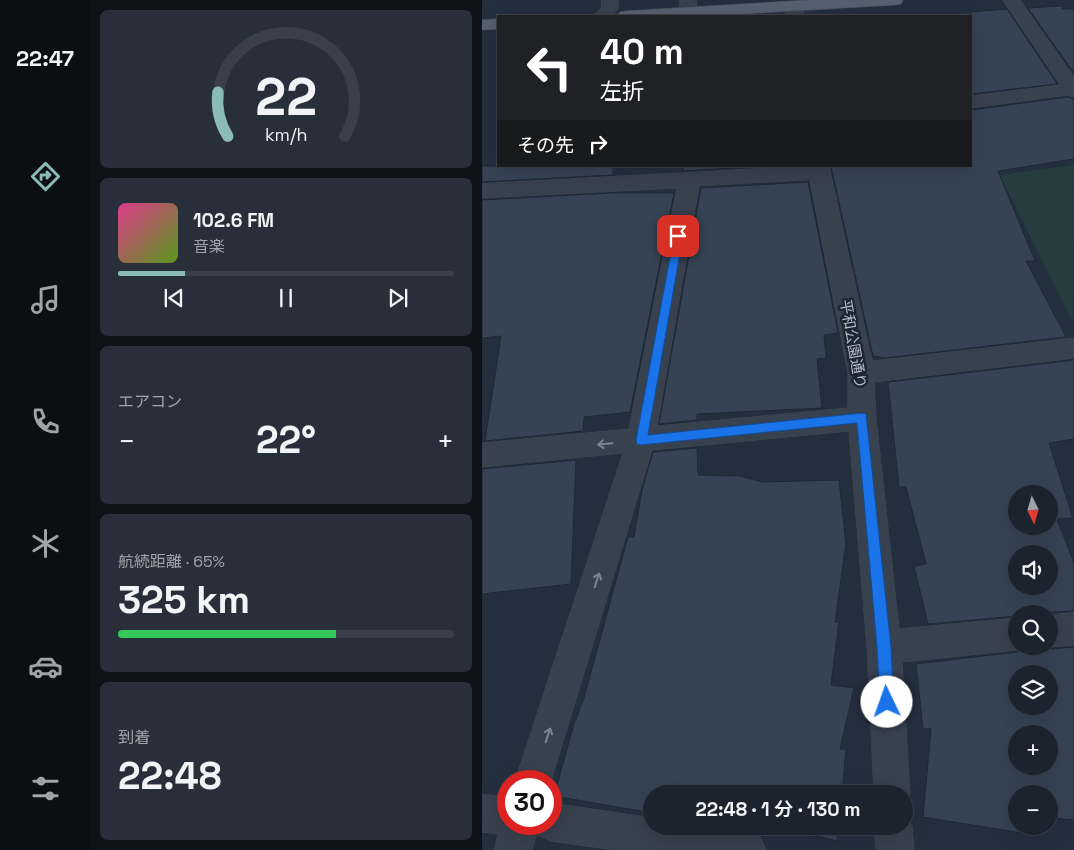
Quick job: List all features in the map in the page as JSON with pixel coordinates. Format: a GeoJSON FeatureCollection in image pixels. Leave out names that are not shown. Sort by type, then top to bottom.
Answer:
{"type":"FeatureCollection","features":[{"type":"Feature","properties":{"kind":"main road"},"geometry":{"type":"LineString","coordinates":[[632,15],[688,6],[794,11],[895,0]]}},
{"type":"Feature","properties":{"kind":"main road"},"geometry":{"type":"LineString","coordinates":[[482,25],[497,24]]}},
{"type":"Feature","properties":{"kind":"street"},"geometry":{"type":"LineString","coordinates":[[603,15],[609,9],[610,0]]}},
{"type":"Feature","properties":{"kind":"street"},"geometry":{"type":"LineString","coordinates":[[972,102],[1073,90],[1010,0]]}},
{"type":"Feature","properties":{"kind":"street"},"geometry":{"type":"LineString","coordinates":[[482,191],[689,180],[819,170]]}},
{"type":"Feature","properties":{"kind":"street","name":"平和公園通り"},"geometry":{"type":"LineString","coordinates":[[819,170],[861,373],[862,418],[884,647],[892,785]]}},
{"type":"Feature","properties":{"kind":"street"},"geometry":{"type":"LineString","coordinates":[[536,770],[641,440],[689,180]]}},
{"type":"Feature","properties":{"kind":"street"},"geometry":{"type":"LineString","coordinates":[[861,373],[1074,348]]}},
{"type":"Feature","properties":{"kind":"street"},"geometry":{"type":"LineString","coordinates":[[482,455],[862,418]]}},
{"type":"Feature","properties":{"kind":"street"},"geometry":{"type":"LineString","coordinates":[[1058,630],[1074,629]]}},
{"type":"Feature","properties":{"kind":"street"},"geometry":{"type":"LineString","coordinates":[[884,647],[1008,635]]}},
{"type":"Feature","properties":{"kind":"street"},"geometry":{"type":"LineString","coordinates":[[482,813],[497,815]]}},
{"type":"Feature","properties":{"kind":"street"},"geometry":{"type":"LineString","coordinates":[[562,824],[747,850]]}},
{"type":"Feature","properties":{"kind":"street"},"geometry":{"type":"LineString","coordinates":[[513,850],[517,835]]}},
{"type":"Feature","properties":{"kind":"street"},"geometry":{"type":"LineString","coordinates":[[894,835],[895,850]]}},
{"type":"Feature","properties":{"kind":"green space"},"geometry":{"type":"Polygon","coordinates":[[[1074,165],[1073,323],[1000,175],[1074,165]]]}},
{"type":"Feature","properties":{"kind":"building"},"geometry":{"type":"Polygon","coordinates":[[[1061,6],[1063,9],[1074,9],[1074,73],[1028,8],[1061,6]]]}},
{"type":"Feature","properties":{"kind":"building"},"geometry":{"type":"Polygon","coordinates":[[[1007,9],[1057,84],[972,94],[971,12],[1007,9]]]}},
{"type":"Feature","properties":{"kind":"building"},"geometry":{"type":"Polygon","coordinates":[[[1068,97],[1074,99],[1074,159],[998,171],[1035,261],[1026,261],[1066,337],[885,358],[873,356],[831,167],[972,167],[972,110],[1068,97]]]}},
{"type":"Feature","properties":{"kind":"building"},"geometry":{"type":"Polygon","coordinates":[[[482,166],[613,167],[613,175],[482,182],[482,166]]]}},
{"type":"Feature","properties":{"kind":"building"},"geometry":{"type":"Polygon","coordinates":[[[683,167],[752,167],[683,171],[683,167]]]}},
{"type":"Feature","properties":{"kind":"building"},"geometry":{"type":"Polygon","coordinates":[[[808,182],[838,333],[824,335],[826,358],[817,359],[822,408],[697,414],[697,420],[659,424],[701,188],[808,182]]]}},
{"type":"Feature","properties":{"kind":"building"},"geometry":{"type":"Polygon","coordinates":[[[611,193],[674,193],[630,412],[584,417],[583,431],[485,441],[501,336],[482,338],[482,200],[611,193]]]}},
{"type":"Feature","properties":{"kind":"building"},"geometry":{"type":"Polygon","coordinates":[[[1074,360],[1074,439],[1049,443],[1073,518],[1058,519],[1058,485],[1008,485],[1008,535],[1058,535],[1058,522],[1074,563],[1074,611],[1058,612],[1058,605],[1008,605],[1008,617],[928,624],[914,566],[926,564],[906,487],[899,487],[888,382],[1074,360]]]}},
{"type":"Feature","properties":{"kind":"building"},"geometry":{"type":"Polygon","coordinates":[[[697,448],[698,475],[740,476],[763,482],[839,480],[846,544],[835,622],[839,622],[831,685],[854,688],[840,749],[846,749],[843,785],[643,785],[643,811],[562,797],[561,770],[575,720],[582,705],[628,537],[634,537],[642,490],[653,452],[697,448]]]}},
{"type":"Feature","properties":{"kind":"building"},"geometry":{"type":"Polygon","coordinates":[[[576,460],[571,584],[482,594],[482,469],[576,460]]]}},
{"type":"Feature","properties":{"kind":"building"},"geometry":{"type":"Polygon","coordinates":[[[1074,647],[1074,820],[1058,819],[1058,785],[1008,785],[1008,831],[923,817],[931,729],[923,729],[916,664],[1008,653],[1008,655],[1058,655],[1058,648],[1074,647]]]}},
{"type":"Feature","properties":{"kind":"building"},"geometry":{"type":"Polygon","coordinates":[[[812,835],[838,835],[837,841],[812,835]]]}},
{"type":"Feature","properties":{"kind":"route"},"geometry":{"type":"LineString","coordinates":[[678,236],[641,440],[862,418],[884,647],[887,702]]}}]}
